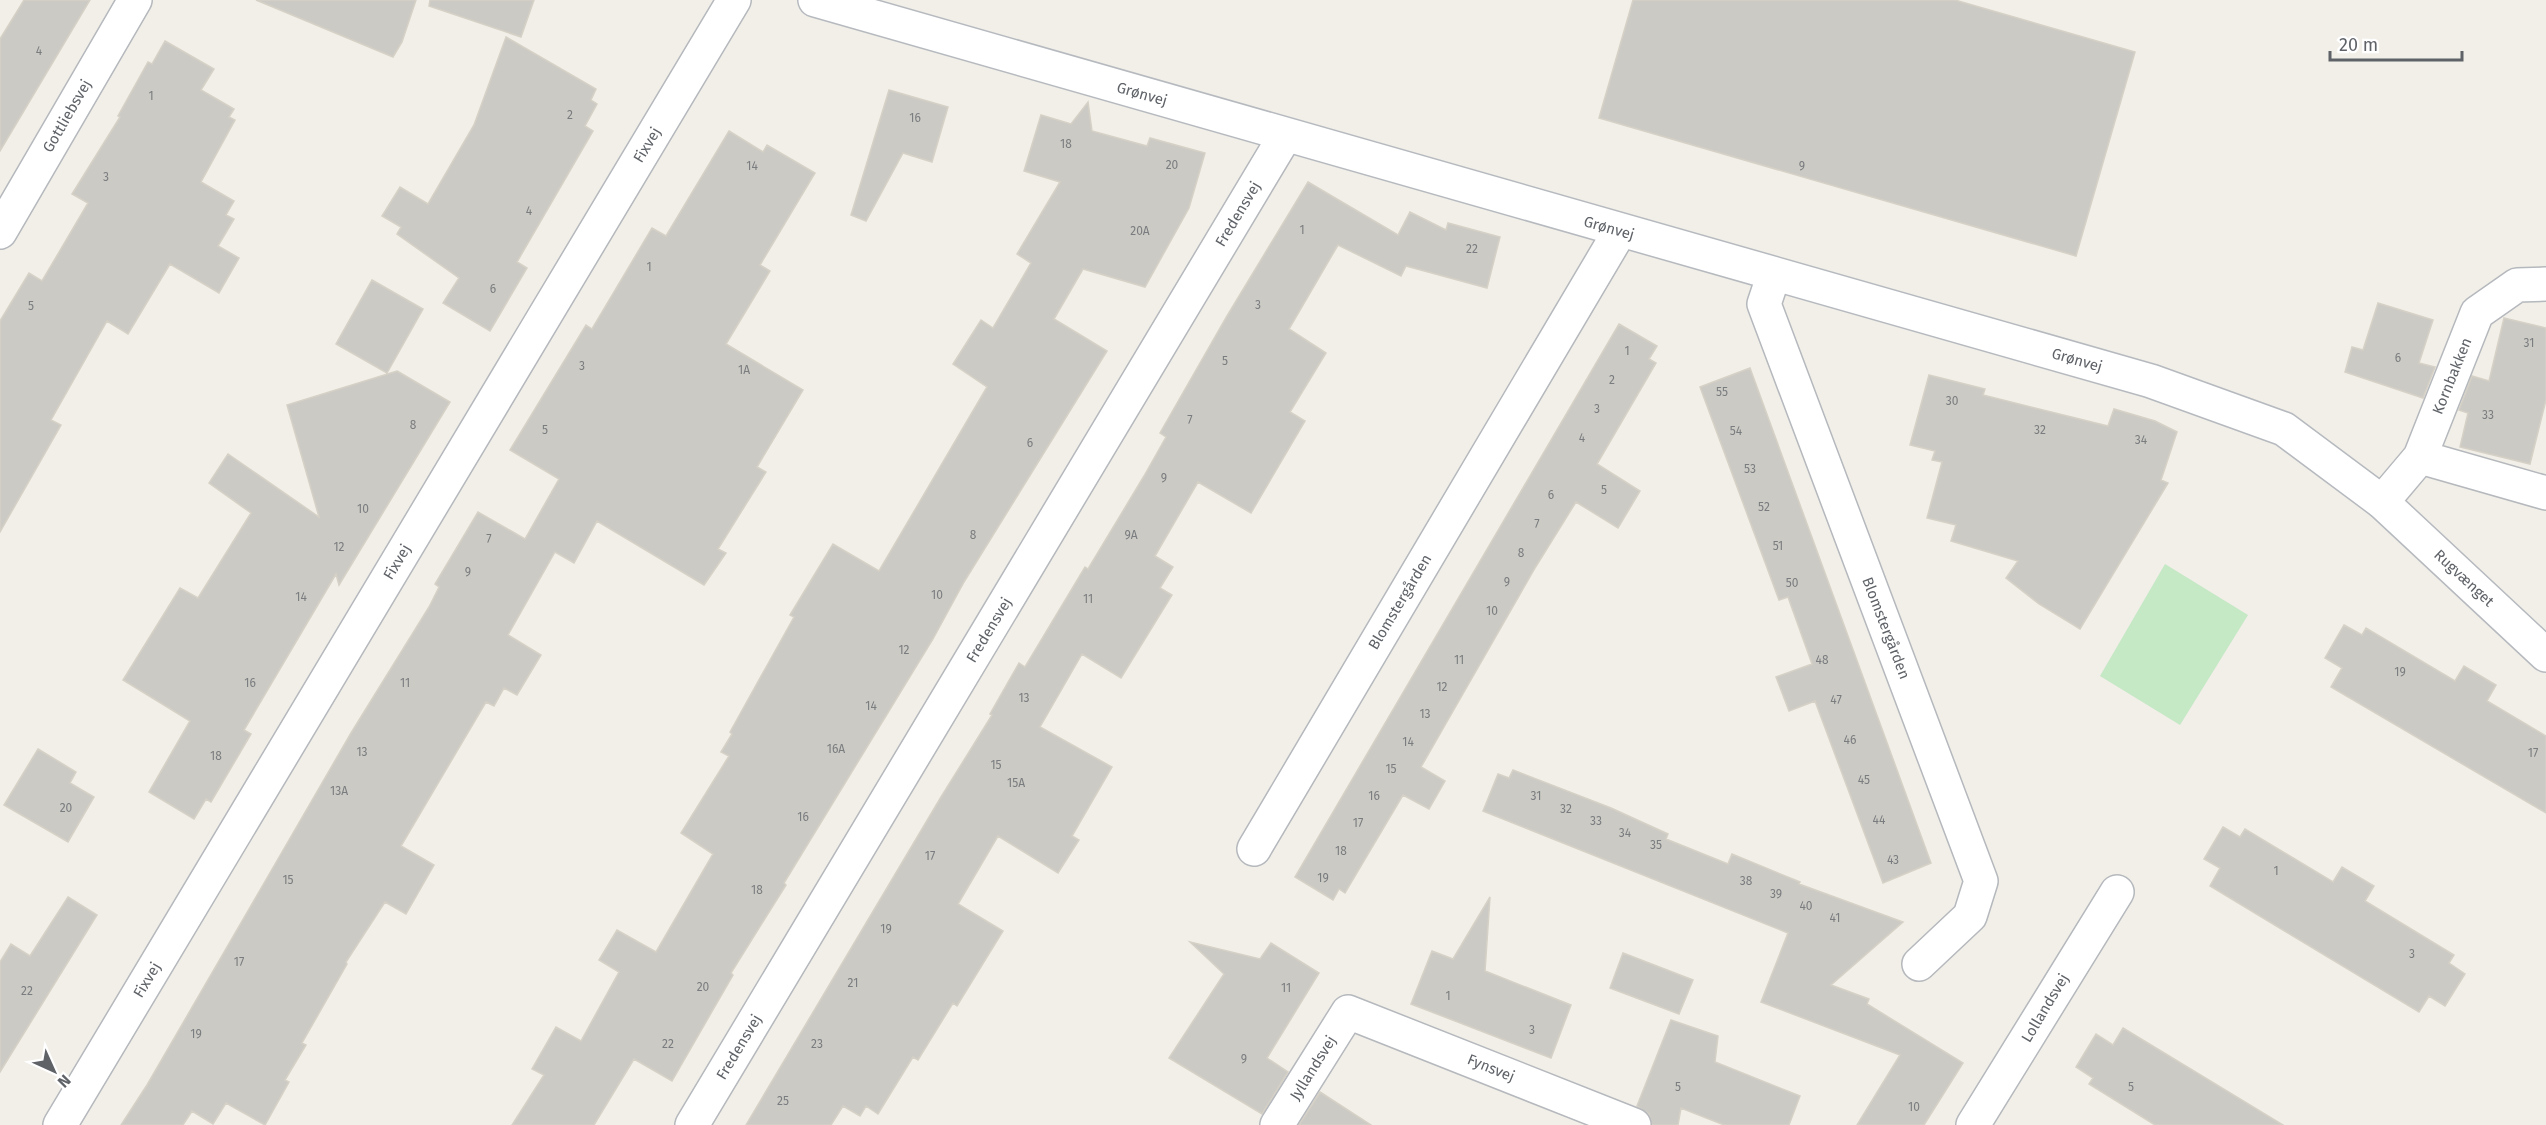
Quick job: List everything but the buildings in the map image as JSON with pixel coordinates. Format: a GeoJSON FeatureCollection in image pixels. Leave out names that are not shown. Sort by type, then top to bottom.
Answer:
{"type":"FeatureCollection","features":[{"type":"Feature","properties":{"kind":"street","name":"Gottliebsvej"},"geometry":{"type":"LineString","coordinates":[[0,232],[135,0]]}},
{"type":"Feature","properties":{"kind":"street","name":"Fixvej"},"geometry":{"type":"LineString","coordinates":[[60,1125],[734,0]]}},
{"type":"Feature","properties":{"kind":"street","name":"Grønvej"},"geometry":{"type":"LineString","coordinates":[[815,0],[1285,136],[2151,381],[2284,429],[2382,502]]}},
{"type":"Feature","properties":{"kind":"street","name":"Fredensvej"},"geometry":{"type":"LineString","coordinates":[[692,1125],[1285,136]]}},
{"type":"Feature","properties":{"kind":"street","name":"Blomstergården"},"geometry":{"type":"LineString","coordinates":[[1254,849],[1620,231]]}},
{"type":"Feature","properties":{"kind":"street","name":"Blomstergården"},"geometry":{"type":"LineString","coordinates":[[1774,274],[1764,304],[1981,881],[1970,916],[1919,964]]}},
{"type":"Feature","properties":{"kind":"street","name":"Kornbakken"},"geometry":{"type":"LineString","coordinates":[[2382,502],[2420,457],[2477,313],[2517,285],[2546,284]]}},
{"type":"Feature","properties":{"kind":"street"},"geometry":{"type":"LineString","coordinates":[[2420,457],[2546,493]]}},
{"type":"Feature","properties":{"kind":"street","name":"Rugvænget"},"geometry":{"type":"LineString","coordinates":[[2382,502],[2546,655]]}},
{"type":"Feature","properties":{"kind":"street","name":"Lollandsvej"},"geometry":{"type":"LineString","coordinates":[[1973,1125],[2117,892]]}},
{"type":"Feature","properties":{"kind":"street","name":"Jyllandsvej"},"geometry":{"type":"LineString","coordinates":[[1277,1125],[1348,1012]]}},
{"type":"Feature","properties":{"kind":"street","name":"Fynsvej"},"geometry":{"type":"LineString","coordinates":[[1348,1012],[1634,1125]]}},
{"type":"Feature","properties":{"kind":"green space"},"geometry":{"type":"Polygon","coordinates":[[[2165,564],[2248,615],[2180,725],[2100,676],[2165,564]]]}}]}
